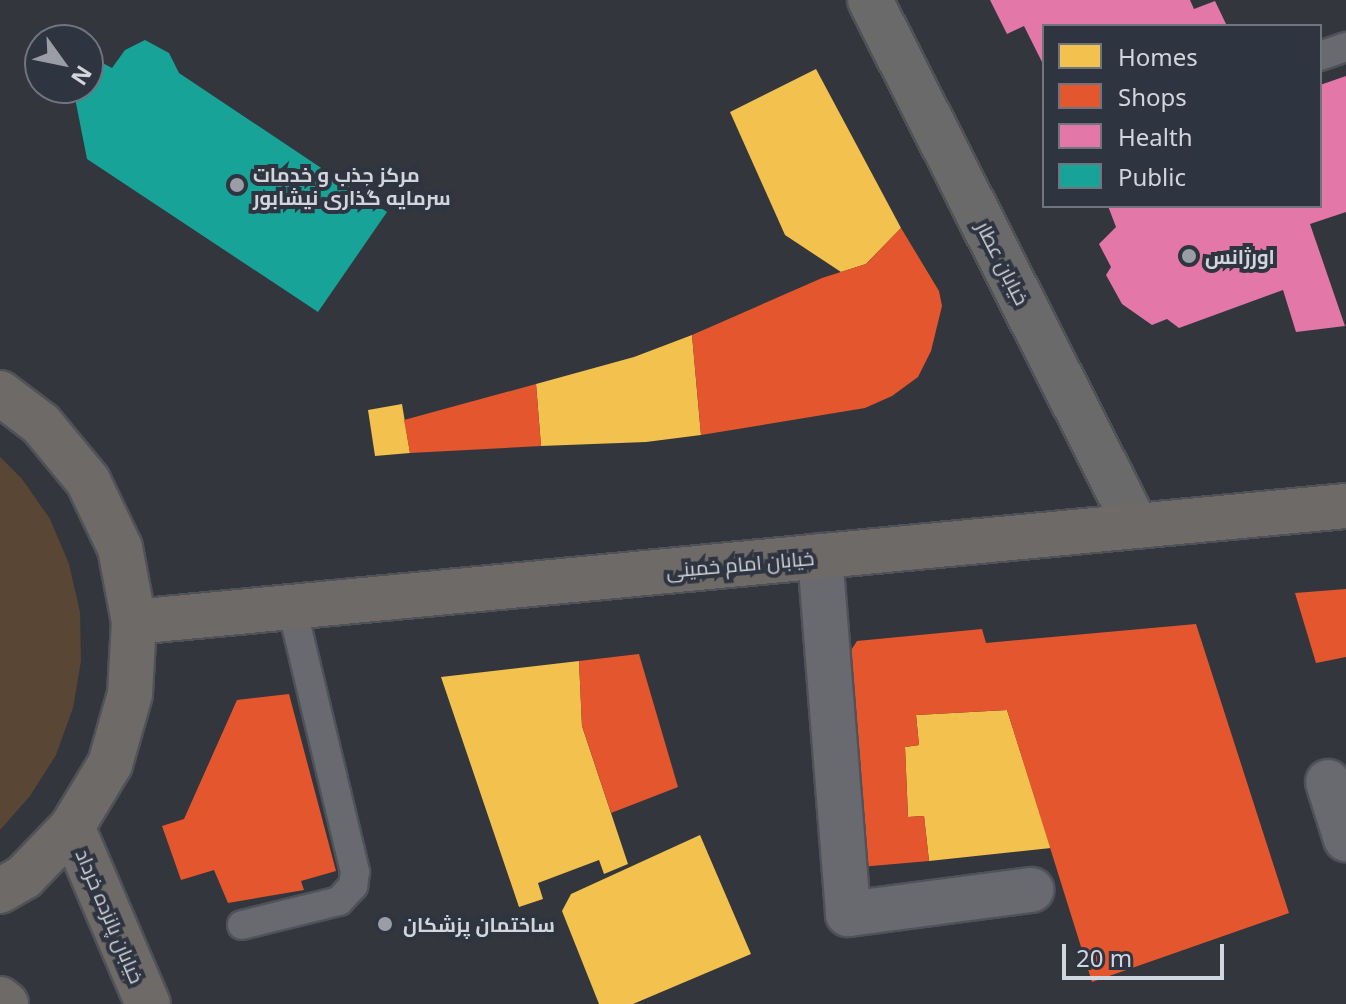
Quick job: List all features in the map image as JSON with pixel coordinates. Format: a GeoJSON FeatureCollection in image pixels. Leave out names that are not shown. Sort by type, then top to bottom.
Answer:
{"type":"FeatureCollection","features":[{"type":"Feature","properties":{"kind":"main road"},"geometry":{"type":"LineString","coordinates":[[0,393],[41,424],[88,481],[120,548],[134,622],[130,694],[110,764],[72,827],[24,877],[0,891]]}},
{"type":"Feature","properties":{"kind":"main road","name":"خیابان امام خمینی"},"geometry":{"type":"LineString","coordinates":[[134,622],[1346,506]]}},
{"type":"Feature","properties":{"kind":"main road","name":"خیابان پانزده خرداد"},"geometry":{"type":"LineString","coordinates":[[72,827],[148,1004]]}},
{"type":"Feature","properties":{"kind":"main road"},"geometry":{"type":"LineString","coordinates":[[0,999],[6,1004]]}},
{"type":"Feature","properties":{"kind":"street","name":"خیابان عطار"},"geometry":{"type":"LineString","coordinates":[[870,0],[1136,526]]}},
{"type":"Feature","properties":{"kind":"street"},"geometry":{"type":"LineString","coordinates":[[820,556],[848,914],[1031,890]]}},
{"type":"Feature","properties":{"kind":"street"},"geometry":{"type":"LineString","coordinates":[[1328,782],[1346,839]]}},
{"type":"Feature","properties":{"kind":"lane"},"geometry":{"type":"LineString","coordinates":[[1322,55],[1346,47]]}},
{"type":"Feature","properties":{"kind":"lane"},"geometry":{"type":"LineString","coordinates":[[242,925],[339,901],[351,891],[355,872],[292,607]]}},
{"type":"Feature","properties":{"kind":"shaded area"},"geometry":{"type":"Polygon","coordinates":[[[0,457],[22,479],[50,519],[69,564],[80,612],[81,661],[73,708],[56,755],[30,796],[0,830],[0,457]]]}},
{"type":"Feature","properties":{"kind":"building: Homes"},"geometry":{"type":"Polygon","coordinates":[[[816,69],[901,228],[866,264],[841,272],[785,235],[730,112],[816,69]]]}},
{"type":"Feature","properties":{"kind":"building: Homes"},"geometry":{"type":"Polygon","coordinates":[[[692,335],[701,435],[646,442],[541,446],[536,384],[634,357],[692,335]]]}},
{"type":"Feature","properties":{"kind":"building: Homes"},"geometry":{"type":"Polygon","coordinates":[[[402,404],[410,453],[375,456],[368,410],[402,404]]]}},
{"type":"Feature","properties":{"kind":"building: Homes"},"geometry":{"type":"Polygon","coordinates":[[[579,661],[582,726],[628,864],[604,874],[599,860],[538,883],[543,899],[519,907],[441,677],[579,661]]]}},
{"type":"Feature","properties":{"kind":"building: Homes"},"geometry":{"type":"Polygon","coordinates":[[[1007,710],[1051,848],[929,861],[924,816],[908,817],[905,747],[919,745],[916,715],[1007,710]]]}},
{"type":"Feature","properties":{"kind":"building: Homes"},"geometry":{"type":"Polygon","coordinates":[[[700,835],[751,954],[633,1004],[599,1004],[562,911],[571,894],[700,835]]]}},
{"type":"Feature","properties":{"kind":"building: Shops"},"geometry":{"type":"Polygon","coordinates":[[[901,228],[939,291],[942,306],[931,351],[918,377],[892,396],[865,408],[701,435],[692,335],[822,278],[866,264],[901,228]]]}},
{"type":"Feature","properties":{"kind":"building: Shops"},"geometry":{"type":"Polygon","coordinates":[[[536,384],[541,446],[410,453],[404,420],[536,384]]]}},
{"type":"Feature","properties":{"kind":"building: Shops"},"geometry":{"type":"Polygon","coordinates":[[[1346,589],[1346,657],[1316,663],[1295,593],[1346,589]]]}},
{"type":"Feature","properties":{"kind":"building: Shops"},"geometry":{"type":"Polygon","coordinates":[[[1196,624],[1289,913],[1092,982],[1007,710],[916,715],[919,745],[905,747],[908,817],[924,816],[929,861],[860,867],[841,666],[857,641],[982,629],[986,643],[1196,624]]]}},
{"type":"Feature","properties":{"kind":"building: Shops"},"geometry":{"type":"Polygon","coordinates":[[[639,654],[678,787],[611,813],[582,726],[579,661],[639,654]]]}},
{"type":"Feature","properties":{"kind":"building: Shops"},"geometry":{"type":"Polygon","coordinates":[[[289,694],[336,871],[301,881],[304,890],[228,903],[214,870],[181,880],[162,826],[184,819],[237,700],[289,694]]]}},
{"type":"Feature","properties":{"kind":"building: Health"},"geometry":{"type":"Polygon","coordinates":[[[990,0],[1190,0],[1194,9],[1215,1],[1226,24],[1042,24],[1042,62],[1024,26],[1007,34],[990,0]]]}},
{"type":"Feature","properties":{"kind":"building: Health","name":"اورژانس"},"geometry":{"type":"Polygon","coordinates":[[[1346,76],[1346,212],[1310,224],[1345,326],[1296,332],[1283,290],[1179,328],[1167,319],[1152,325],[1122,304],[1106,275],[1111,267],[1099,244],[1116,227],[1109,208],[1322,208],[1322,84],[1346,76]]]}},
{"type":"Feature","properties":{"kind":"building: Public","name":"مرکز جذب و خدمات سرمایه گذاری نیشابور"},"geometry":{"type":"Polygon","coordinates":[[[145,40],[169,53],[179,73],[387,212],[318,312],[87,159],[76,104],[104,104],[104,64],[112,68],[125,50],[145,40]]]}},
{"type":"Feature","properties":{"kind":"place","name":"مرکز جذب و خدمات سرمایه گذاری نیشابور"},"geometry":{"type":"Point","coordinates":[237,185]}},
{"type":"Feature","properties":{"kind":"place","name":"اورژانس"},"geometry":{"type":"Point","coordinates":[1189,256]}},
{"type":"Feature","properties":{"kind":"place","name":"ساختمان پزشکان"},"geometry":{"type":"Point","coordinates":[385,924]}}]}
